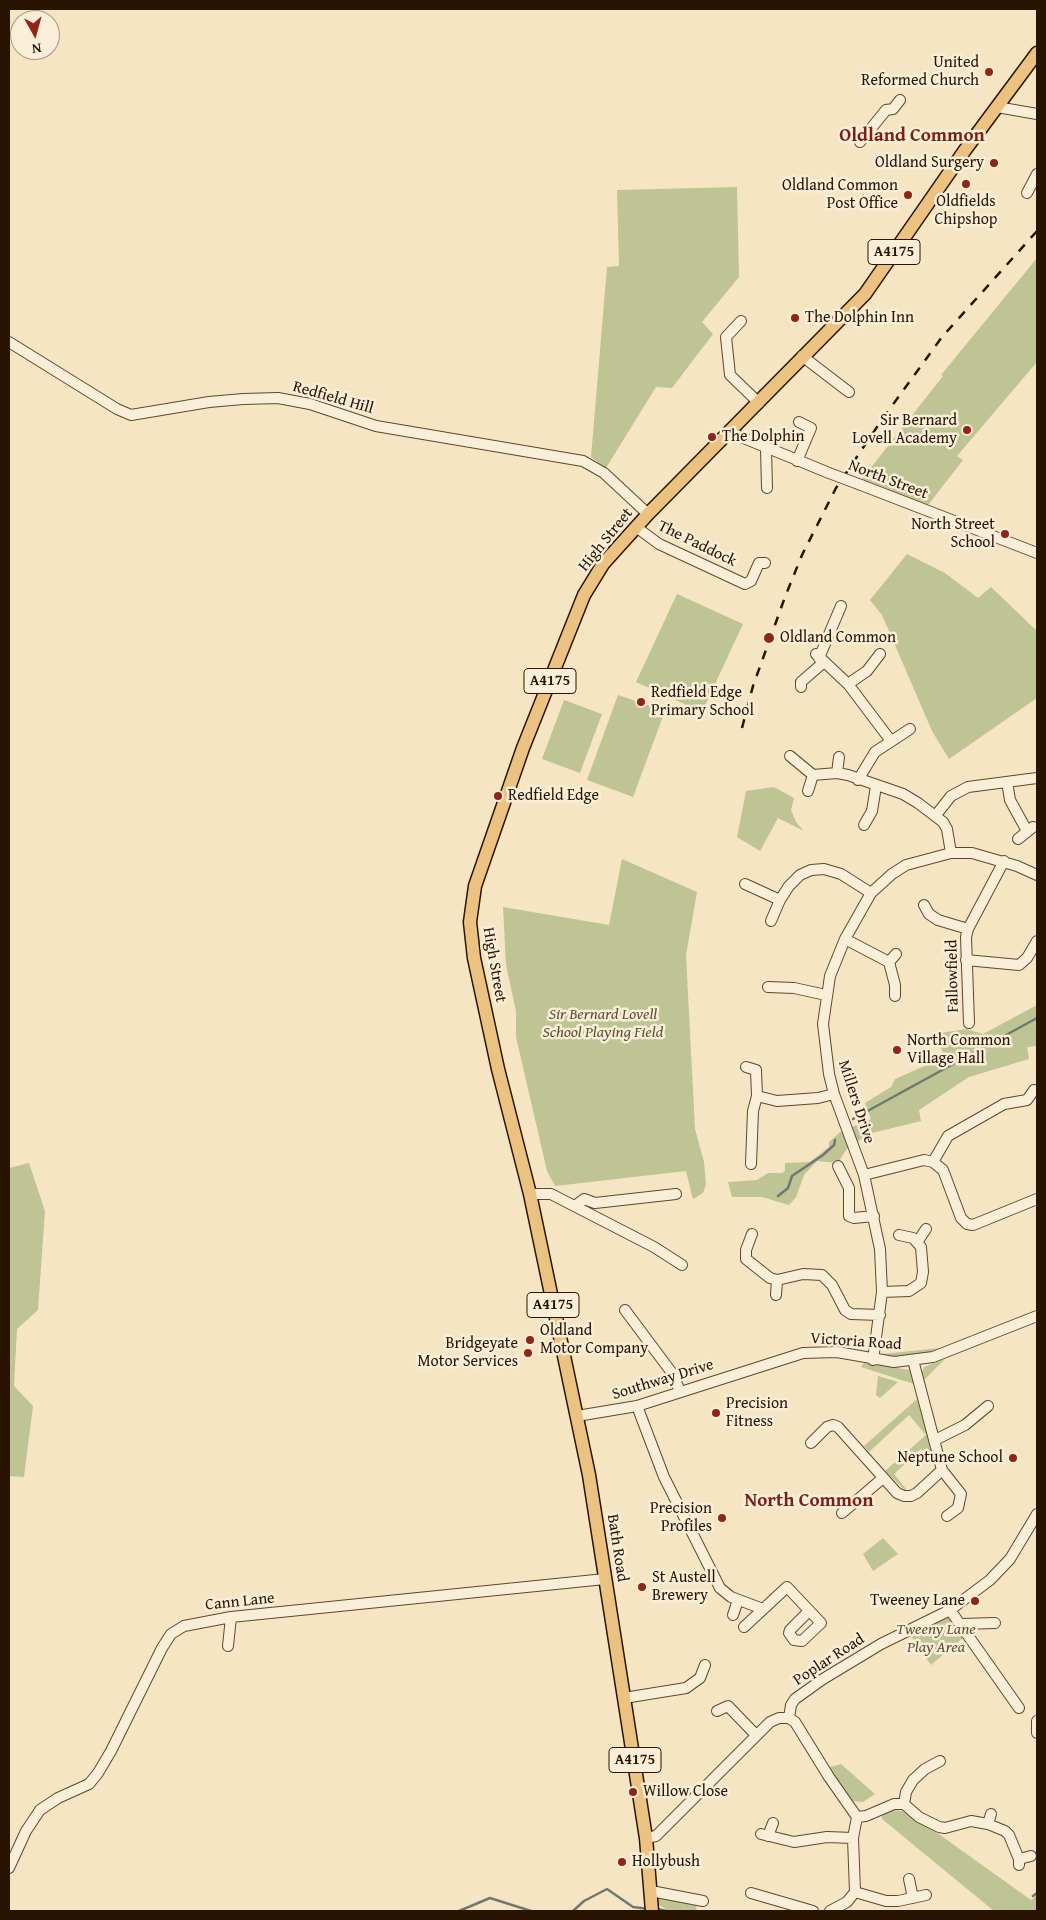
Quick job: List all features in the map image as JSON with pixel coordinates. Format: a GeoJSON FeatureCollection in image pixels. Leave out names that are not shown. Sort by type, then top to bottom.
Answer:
{"type":"FeatureCollection","features":[{"type":"Feature","properties":{"kind":"main road","name":"High Street"},"geometry":{"type":"LineString","coordinates":[[530,1194],[478,978],[470,922],[475,886],[499,814],[584,595],[603,564],[648,514],[865,294],[997,107],[1037,54]]}},
{"type":"Feature","properties":{"kind":"main road","name":"Bath Road"},"geometry":{"type":"LineString","coordinates":[[530,1194],[577,1416],[605,1578],[646,1838],[652,1901]]}},
{"type":"Feature","properties":{"kind":"street"},"geometry":{"type":"LineString","coordinates":[[860,142],[886,110],[894,109],[900,100]]}},
{"type":"Feature","properties":{"kind":"street"},"geometry":{"type":"LineString","coordinates":[[997,107],[1037,114]]}},
{"type":"Feature","properties":{"kind":"street"},"geometry":{"type":"LineString","coordinates":[[1027,193],[1037,174]]}},
{"type":"Feature","properties":{"kind":"street"},"geometry":{"type":"LineString","coordinates":[[741,321],[726,337],[730,375],[759,402]]}},
{"type":"Feature","properties":{"kind":"street","name":"Redfield Hill"},"geometry":{"type":"LineString","coordinates":[[9,342],[131,415],[209,402],[244,399],[278,398],[310,404],[376,426],[583,461],[604,473],[648,514]]}},
{"type":"Feature","properties":{"kind":"street"},"geometry":{"type":"LineString","coordinates":[[802,356],[850,392]]}},
{"type":"Feature","properties":{"kind":"street"},"geometry":{"type":"LineString","coordinates":[[797,461],[811,428],[798,422]]}},
{"type":"Feature","properties":{"kind":"street","name":"North Street"},"geometry":{"type":"LineString","coordinates":[[729,432],[797,461],[1037,553]]}},
{"type":"Feature","properties":{"kind":"street"},"geometry":{"type":"LineString","coordinates":[[766,448],[767,488]]}},
{"type":"Feature","properties":{"kind":"street","name":"The Paddock"},"geometry":{"type":"LineString","coordinates":[[636,527],[659,544],[745,584],[751,581],[759,562],[764,563]]}},
{"type":"Feature","properties":{"kind":"street"},"geometry":{"type":"LineString","coordinates":[[801,686],[800,682],[820,658],[841,605]]}},
{"type":"Feature","properties":{"kind":"street"},"geometry":{"type":"LineString","coordinates":[[848,684],[867,672],[880,654]]}},
{"type":"Feature","properties":{"kind":"street"},"geometry":{"type":"LineString","coordinates":[[820,658],[848,684],[890,741]]}},
{"type":"Feature","properties":{"kind":"street"},"geometry":{"type":"LineString","coordinates":[[858,780],[874,752],[910,729]]}},
{"type":"Feature","properties":{"kind":"street"},"geometry":{"type":"LineString","coordinates":[[790,756],[813,775],[837,773],[903,794],[936,815],[947,829],[951,854]]}},
{"type":"Feature","properties":{"kind":"street"},"geometry":{"type":"LineString","coordinates":[[837,773],[839,757]]}},
{"type":"Feature","properties":{"kind":"street"},"geometry":{"type":"LineString","coordinates":[[808,791],[813,775]]}},
{"type":"Feature","properties":{"kind":"street"},"geometry":{"type":"LineString","coordinates":[[936,815],[951,796],[968,787],[1037,778]]}},
{"type":"Feature","properties":{"kind":"street"},"geometry":{"type":"LineString","coordinates":[[1006,782],[1010,800],[1030,829],[1018,839]]}},
{"type":"Feature","properties":{"kind":"street"},"geometry":{"type":"LineString","coordinates":[[864,825],[872,811],[876,786]]}},
{"type":"Feature","properties":{"kind":"street","name":"Millers Drive"},"geometry":{"type":"LineString","coordinates":[[873,1360],[882,1292],[880,1249],[864,1175],[834,1094],[824,1051],[826,995],[830,976],[845,939],[871,893],[906,864],[951,854],[972,853],[1004,861],[1037,875]]}},
{"type":"Feature","properties":{"kind":"street","name":"Fallowfield"},"geometry":{"type":"LineString","coordinates":[[969,1023],[964,1001],[968,929],[1004,861]]}},
{"type":"Feature","properties":{"kind":"street"},"geometry":{"type":"LineString","coordinates":[[771,921],[780,900],[800,875],[811,870],[824,869],[852,879],[871,893]]}},
{"type":"Feature","properties":{"kind":"street"},"geometry":{"type":"LineString","coordinates":[[745,884],[780,900]]}},
{"type":"Feature","properties":{"kind":"street","name":"Fallowfield"},"geometry":{"type":"LineString","coordinates":[[924,905],[929,914],[938,920],[968,929]]}},
{"type":"Feature","properties":{"kind":"street"},"geometry":{"type":"LineString","coordinates":[[845,939],[892,958],[898,984],[895,996]]}},
{"type":"Feature","properties":{"kind":"street"},"geometry":{"type":"LineString","coordinates":[[966,960],[1013,966],[1019,965],[1036,948]]}},
{"type":"Feature","properties":{"kind":"street"},"geometry":{"type":"LineString","coordinates":[[768,987],[794,988],[826,995]]}},
{"type":"Feature","properties":{"kind":"street"},"geometry":{"type":"LineString","coordinates":[[746,1067],[759,1069],[757,1096],[747,1151],[751,1164]]}},
{"type":"Feature","properties":{"kind":"street"},"geometry":{"type":"LineString","coordinates":[[933,1162],[938,1149],[948,1136],[1004,1104],[1027,1100],[1034,1090]]}},
{"type":"Feature","properties":{"kind":"street"},"geometry":{"type":"LineString","coordinates":[[757,1096],[784,1101],[818,1098],[834,1094]]}},
{"type":"Feature","properties":{"kind":"street"},"geometry":{"type":"LineString","coordinates":[[749,1104],[757,1096]]}},
{"type":"Feature","properties":{"kind":"street"},"geometry":{"type":"LineString","coordinates":[[864,1175],[924,1160],[933,1162],[943,1170],[961,1218],[967,1224],[980,1224],[1037,1199]]}},
{"type":"Feature","properties":{"kind":"street"},"geometry":{"type":"LineString","coordinates":[[838,1166],[849,1188],[849,1216],[854,1218],[874,1216]]}},
{"type":"Feature","properties":{"kind":"street"},"geometry":{"type":"LineString","coordinates":[[530,1194],[551,1194],[682,1265]]}},
{"type":"Feature","properties":{"kind":"street"},"geometry":{"type":"LineString","coordinates":[[575,1206],[584,1199],[595,1203],[663,1200],[676,1194]]}},
{"type":"Feature","properties":{"kind":"street"},"geometry":{"type":"LineString","coordinates":[[882,1292],[909,1291],[921,1283],[923,1259],[918,1241],[926,1229]]}},
{"type":"Feature","properties":{"kind":"street"},"geometry":{"type":"LineString","coordinates":[[752,1234],[746,1250],[746,1259],[770,1278],[777,1280],[803,1274],[822,1275],[832,1285],[845,1310],[851,1314],[880,1315]]}},
{"type":"Feature","properties":{"kind":"street"},"geometry":{"type":"LineString","coordinates":[[899,1235],[918,1241]]}},
{"type":"Feature","properties":{"kind":"street"},"geometry":{"type":"LineString","coordinates":[[776,1295],[777,1280]]}},
{"type":"Feature","properties":{"kind":"street"},"geometry":{"type":"LineString","coordinates":[[624,1310],[672,1373],[680,1391]]}},
{"type":"Feature","properties":{"kind":"street","name":"Victoria Road"},"geometry":{"type":"LineString","coordinates":[[757,1366],[803,1353],[827,1352],[873,1360],[914,1360],[955,1349],[1037,1316]]}},
{"type":"Feature","properties":{"kind":"street"},"geometry":{"type":"LineString","coordinates":[[914,1360],[942,1470],[961,1494],[958,1508],[947,1516]]}},
{"type":"Feature","properties":{"kind":"street","name":"Southway Drive"},"geometry":{"type":"LineString","coordinates":[[577,1416],[637,1406],[757,1366]]}},
{"type":"Feature","properties":{"kind":"street"},"geometry":{"type":"LineString","coordinates":[[637,1406],[664,1477],[720,1588],[731,1597],[763,1610]]}},
{"type":"Feature","properties":{"kind":"street"},"geometry":{"type":"LineString","coordinates":[[935,1440],[961,1428],[988,1406]]}},
{"type":"Feature","properties":{"kind":"street"},"geometry":{"type":"LineString","coordinates":[[811,1442],[827,1427],[833,1425],[838,1427],[897,1493],[911,1496],[942,1470]]}},
{"type":"Feature","properties":{"kind":"street"},"geometry":{"type":"LineString","coordinates":[[842,1513],[883,1478]]}},
{"type":"Feature","properties":{"kind":"street","name":"Poplar Road"},"geometry":{"type":"LineString","coordinates":[[789,1718],[791,1705],[796,1699],[881,1644],[950,1610],[968,1597],[1010,1559],[1037,1514]]}},
{"type":"Feature","properties":{"kind":"street","name":"Cann Lane"},"geometry":{"type":"LineString","coordinates":[[9,1868],[26,1831],[40,1810],[58,1798],[89,1784],[98,1774],[162,1648],[171,1634],[184,1626],[198,1622],[231,1618],[605,1578]]}},
{"type":"Feature","properties":{"kind":"street"},"geometry":{"type":"LineString","coordinates":[[744,1627],[787,1587],[809,1611]]}},
{"type":"Feature","properties":{"kind":"street"},"geometry":{"type":"LineString","coordinates":[[733,1615],[738,1600]]}},
{"type":"Feature","properties":{"kind":"street"},"geometry":{"type":"LineString","coordinates":[[950,1610],[962,1624],[1019,1708]]}},
{"type":"Feature","properties":{"kind":"street"},"geometry":{"type":"LineString","coordinates":[[228,1646],[231,1618]]}},
{"type":"Feature","properties":{"kind":"street"},"geometry":{"type":"LineString","coordinates":[[962,1624],[976,1626],[997,1623]]}},
{"type":"Feature","properties":{"kind":"street"},"geometry":{"type":"LineString","coordinates":[[624,1698],[686,1688],[700,1678],[706,1665]]}},
{"type":"Feature","properties":{"kind":"street"},"geometry":{"type":"LineString","coordinates":[[717,1711],[728,1706],[756,1735]]}},
{"type":"Feature","properties":{"kind":"street"},"geometry":{"type":"LineString","coordinates":[[646,1838],[656,1836],[770,1722],[779,1718],[789,1718],[795,1722],[828,1777],[857,1817],[853,1838],[855,1892],[846,1902],[830,1911]]}},
{"type":"Feature","properties":{"kind":"street"},"geometry":{"type":"LineString","coordinates":[[1037,1721],[1037,1733]]}},
{"type":"Feature","properties":{"kind":"street"},"geometry":{"type":"LineString","coordinates":[[904,1804],[906,1792],[913,1780],[940,1761]]}},
{"type":"Feature","properties":{"kind":"street"},"geometry":{"type":"LineString","coordinates":[[857,1817],[866,1816],[894,1804],[904,1804],[926,1821],[944,1828],[990,1819],[1009,1835],[1019,1862],[1031,1856]]}},
{"type":"Feature","properties":{"kind":"street"},"geometry":{"type":"LineString","coordinates":[[773,1823],[765,1835],[794,1842],[827,1837],[853,1838]]}},
{"type":"Feature","properties":{"kind":"street"},"geometry":{"type":"LineString","coordinates":[[909,1879],[913,1898]]}},
{"type":"Feature","properties":{"kind":"street"},"geometry":{"type":"LineString","coordinates":[[855,1892],[886,1901],[926,1895]]}},
{"type":"Feature","properties":{"kind":"street"},"geometry":{"type":"LineString","coordinates":[[751,1893],[764,1903],[813,1911]]}},
{"type":"Feature","properties":{"kind":"street"},"geometry":{"type":"LineString","coordinates":[[652,1901],[702,1901]]}},
{"type":"Feature","properties":{"kind":"green space"},"geometry":{"type":"Polygon","coordinates":[[[737,187],[739,277],[702,322],[713,334],[672,388],[656,387],[606,468],[591,457],[607,267],[619,266],[617,190],[737,187]]]}},
{"type":"Feature","properties":{"kind":"green space","name":"Sir Bernard Lovell Academy"},"geometry":{"type":"Polygon","coordinates":[[[1037,258],[1037,362],[957,456],[963,460],[928,505],[862,479],[943,376],[941,375],[1037,258]]]}},
{"type":"Feature","properties":{"kind":"green space"},"geometry":{"type":"Polygon","coordinates":[[[907,554],[945,573],[978,598],[991,587],[1037,631],[1037,698],[949,759],[932,731],[882,615],[870,600],[907,554]]]}},
{"type":"Feature","properties":{"kind":"green space"},"geometry":{"type":"Polygon","coordinates":[[[677,594],[743,624],[702,712],[636,682],[677,594]]]}},
{"type":"Feature","properties":{"kind":"green space"},"geometry":{"type":"Polygon","coordinates":[[[618,695],[665,711],[633,797],[587,780],[618,695]]]}},
{"type":"Feature","properties":{"kind":"green space"},"geometry":{"type":"Polygon","coordinates":[[[564,700],[602,714],[580,773],[542,759],[564,700]]]}},
{"type":"Feature","properties":{"kind":"green space"},"geometry":{"type":"Polygon","coordinates":[[[774,787],[794,798],[791,810],[796,822],[804,831],[778,818],[760,851],[737,837],[746,791],[774,787]]]}},
{"type":"Feature","properties":{"kind":"green space","name":"Sir Bernard Lovell School Playing Field"},"geometry":{"type":"Polygon","coordinates":[[[622,859],[697,892],[686,955],[695,1129],[704,1162],[706,1184],[703,1193],[693,1199],[686,1171],[555,1186],[547,1171],[516,1037],[516,1011],[506,965],[503,907],[609,925],[622,859]]]}},
{"type":"Feature","properties":{"kind":"green space"},"geometry":{"type":"Polygon","coordinates":[[[1037,1005],[1037,1046],[1027,1047],[1029,1059],[969,1077],[919,1110],[921,1121],[868,1134],[846,1150],[838,1163],[817,1161],[804,1175],[796,1197],[789,1205],[762,1197],[732,1197],[728,1182],[757,1180],[768,1173],[782,1173],[785,1171],[785,1163],[810,1162],[829,1147],[829,1142],[840,1132],[871,1119],[865,1103],[891,1087],[895,1079],[945,1057],[934,1034],[966,1029],[983,1034],[1037,1005]]]}},
{"type":"Feature","properties":{"kind":"green space"},"geometry":{"type":"Polygon","coordinates":[[[29,1163],[45,1211],[38,1310],[17,1329],[14,1386],[33,1406],[24,1477],[9,1476],[9,1168],[29,1163]]]}},
{"type":"Feature","properties":{"kind":"green space"},"geometry":{"type":"Polygon","coordinates":[[[949,1347],[936,1352],[903,1358],[883,1354],[949,1347]]]}},
{"type":"Feature","properties":{"kind":"green space"},"geometry":{"type":"Polygon","coordinates":[[[945,1359],[923,1381],[921,1376],[924,1367],[945,1359]]]}},
{"type":"Feature","properties":{"kind":"green space"},"geometry":{"type":"Polygon","coordinates":[[[864,1363],[910,1370],[917,1385],[861,1367],[864,1363]]]}},
{"type":"Feature","properties":{"kind":"green space"},"geometry":{"type":"Polygon","coordinates":[[[878,1376],[898,1382],[880,1398],[876,1395],[878,1376]]]}},
{"type":"Feature","properties":{"kind":"green space"},"geometry":{"type":"Polygon","coordinates":[[[917,1399],[935,1464],[921,1449],[894,1474],[905,1490],[885,1471],[926,1435],[909,1415],[869,1452],[864,1446],[917,1399]]]}},
{"type":"Feature","properties":{"kind":"green space"},"geometry":{"type":"Polygon","coordinates":[[[883,1538],[898,1554],[873,1571],[863,1554],[883,1538]]]}},
{"type":"Feature","properties":{"kind":"green space","name":"Tweeny Lane Play Area"},"geometry":{"type":"Polygon","coordinates":[[[948,1616],[964,1637],[931,1665],[909,1633],[948,1616]]]}},
{"type":"Feature","properties":{"kind":"green space"},"geometry":{"type":"Polygon","coordinates":[[[841,1764],[875,1794],[863,1802],[853,1801],[827,1768],[841,1764]]]}},
{"type":"Feature","properties":{"kind":"green space"},"geometry":{"type":"Polygon","coordinates":[[[893,1810],[902,1811],[940,1835],[1031,1900],[1037,1895],[1037,1911],[994,1911],[882,1819],[882,1814],[893,1810]]]}},
{"type":"Feature","properties":{"kind":"green space"},"geometry":{"type":"Polygon","coordinates":[[[659,1896],[697,1902],[696,1911],[670,1911],[655,1903],[659,1896]]]}},
{"type":"Feature","properties":{"kind":"waterway"},"geometry":{"type":"LineString","coordinates":[[853,1119],[1037,1018]]}},
{"type":"Feature","properties":{"kind":"waterway"},"geometry":{"type":"LineString","coordinates":[[778,1196],[788,1188],[792,1176],[823,1155],[834,1145],[835,1140]]}},
{"type":"Feature","properties":{"kind":"waterway"},"geometry":{"type":"LineString","coordinates":[[573,1911],[584,1901],[607,1889],[633,1907],[649,1909]]}},
{"type":"Feature","properties":{"kind":"waterway"},"geometry":{"type":"LineString","coordinates":[[1033,1896],[1037,1893]]}},
{"type":"Feature","properties":{"kind":"waterway"},"geometry":{"type":"LineString","coordinates":[[459,1911],[490,1898],[531,1911]]}},
{"type":"Feature","properties":{"kind":"waterway"},"geometry":{"type":"LineString","coordinates":[[657,1909],[667,1911]]}},
{"type":"Feature","properties":{"kind":"railway"},"geometry":{"type":"LineString","coordinates":[[742,728],[753,686],[785,597],[802,555],[836,488],[881,421],[942,337],[1037,231]]}},
{"type":"Feature","properties":{"kind":"place","name":"United Reformed Church"},"geometry":{"type":"Point","coordinates":[989,72]}},
{"type":"Feature","properties":{"kind":"place","name":"Oldland Surgery"},"geometry":{"type":"Point","coordinates":[994,163]}},
{"type":"Feature","properties":{"kind":"place","name":"Oldfields Chipshop"},"geometry":{"type":"Point","coordinates":[966,184]}},
{"type":"Feature","properties":{"kind":"place","name":"Oldland Common Post Office"},"geometry":{"type":"Point","coordinates":[908,195]}},
{"type":"Feature","properties":{"kind":"place","name":"The Dolphin Inn"},"geometry":{"type":"Point","coordinates":[795,318]}},
{"type":"Feature","properties":{"kind":"place","name":"Sir Bernard Lovell Academy"},"geometry":{"type":"Point","coordinates":[967,430]}},
{"type":"Feature","properties":{"kind":"place","name":"The Dolphin"},"geometry":{"type":"Point","coordinates":[712,437]}},
{"type":"Feature","properties":{"kind":"place","name":"North Street School"},"geometry":{"type":"Point","coordinates":[1005,534]}},
{"type":"Feature","properties":{"kind":"place","name":"Oldland Common"},"geometry":{"type":"Point","coordinates":[769,638]}},
{"type":"Feature","properties":{"kind":"place","name":"Redfield Edge Primary School"},"geometry":{"type":"Point","coordinates":[641,702]}},
{"type":"Feature","properties":{"kind":"place","name":"Redfield Edge"},"geometry":{"type":"Point","coordinates":[498,796]}},
{"type":"Feature","properties":{"kind":"place","name":"North Common Village Hall"},"geometry":{"type":"Point","coordinates":[897,1050]}},
{"type":"Feature","properties":{"kind":"place","name":"Oldland Motor Company"},"geometry":{"type":"Point","coordinates":[530,1340]}},
{"type":"Feature","properties":{"kind":"place","name":"Bridgeyate Motor Services"},"geometry":{"type":"Point","coordinates":[528,1353]}},
{"type":"Feature","properties":{"kind":"place","name":"Precision Fitness"},"geometry":{"type":"Point","coordinates":[716,1413]}},
{"type":"Feature","properties":{"kind":"place","name":"Neptune School"},"geometry":{"type":"Point","coordinates":[1013,1458]}},
{"type":"Feature","properties":{"kind":"place","name":"Precision Profiles"},"geometry":{"type":"Point","coordinates":[722,1518]}},
{"type":"Feature","properties":{"kind":"place","name":"St Austell Brewery"},"geometry":{"type":"Point","coordinates":[642,1587]}},
{"type":"Feature","properties":{"kind":"place","name":"Tweeney Lane"},"geometry":{"type":"Point","coordinates":[975,1601]}},
{"type":"Feature","properties":{"kind":"place","name":"Willow Close"},"geometry":{"type":"Point","coordinates":[633,1792]}},
{"type":"Feature","properties":{"kind":"place","name":"Hollybush"},"geometry":{"type":"Point","coordinates":[622,1862]}},
{"type":"Feature","properties":{"kind":"district","name":"Oldland Common"},"geometry":{"type":"Point","coordinates":[912,136]}},
{"type":"Feature","properties":{"kind":"district","name":"North Common"},"geometry":{"type":"Point","coordinates":[809,1501]}}]}
